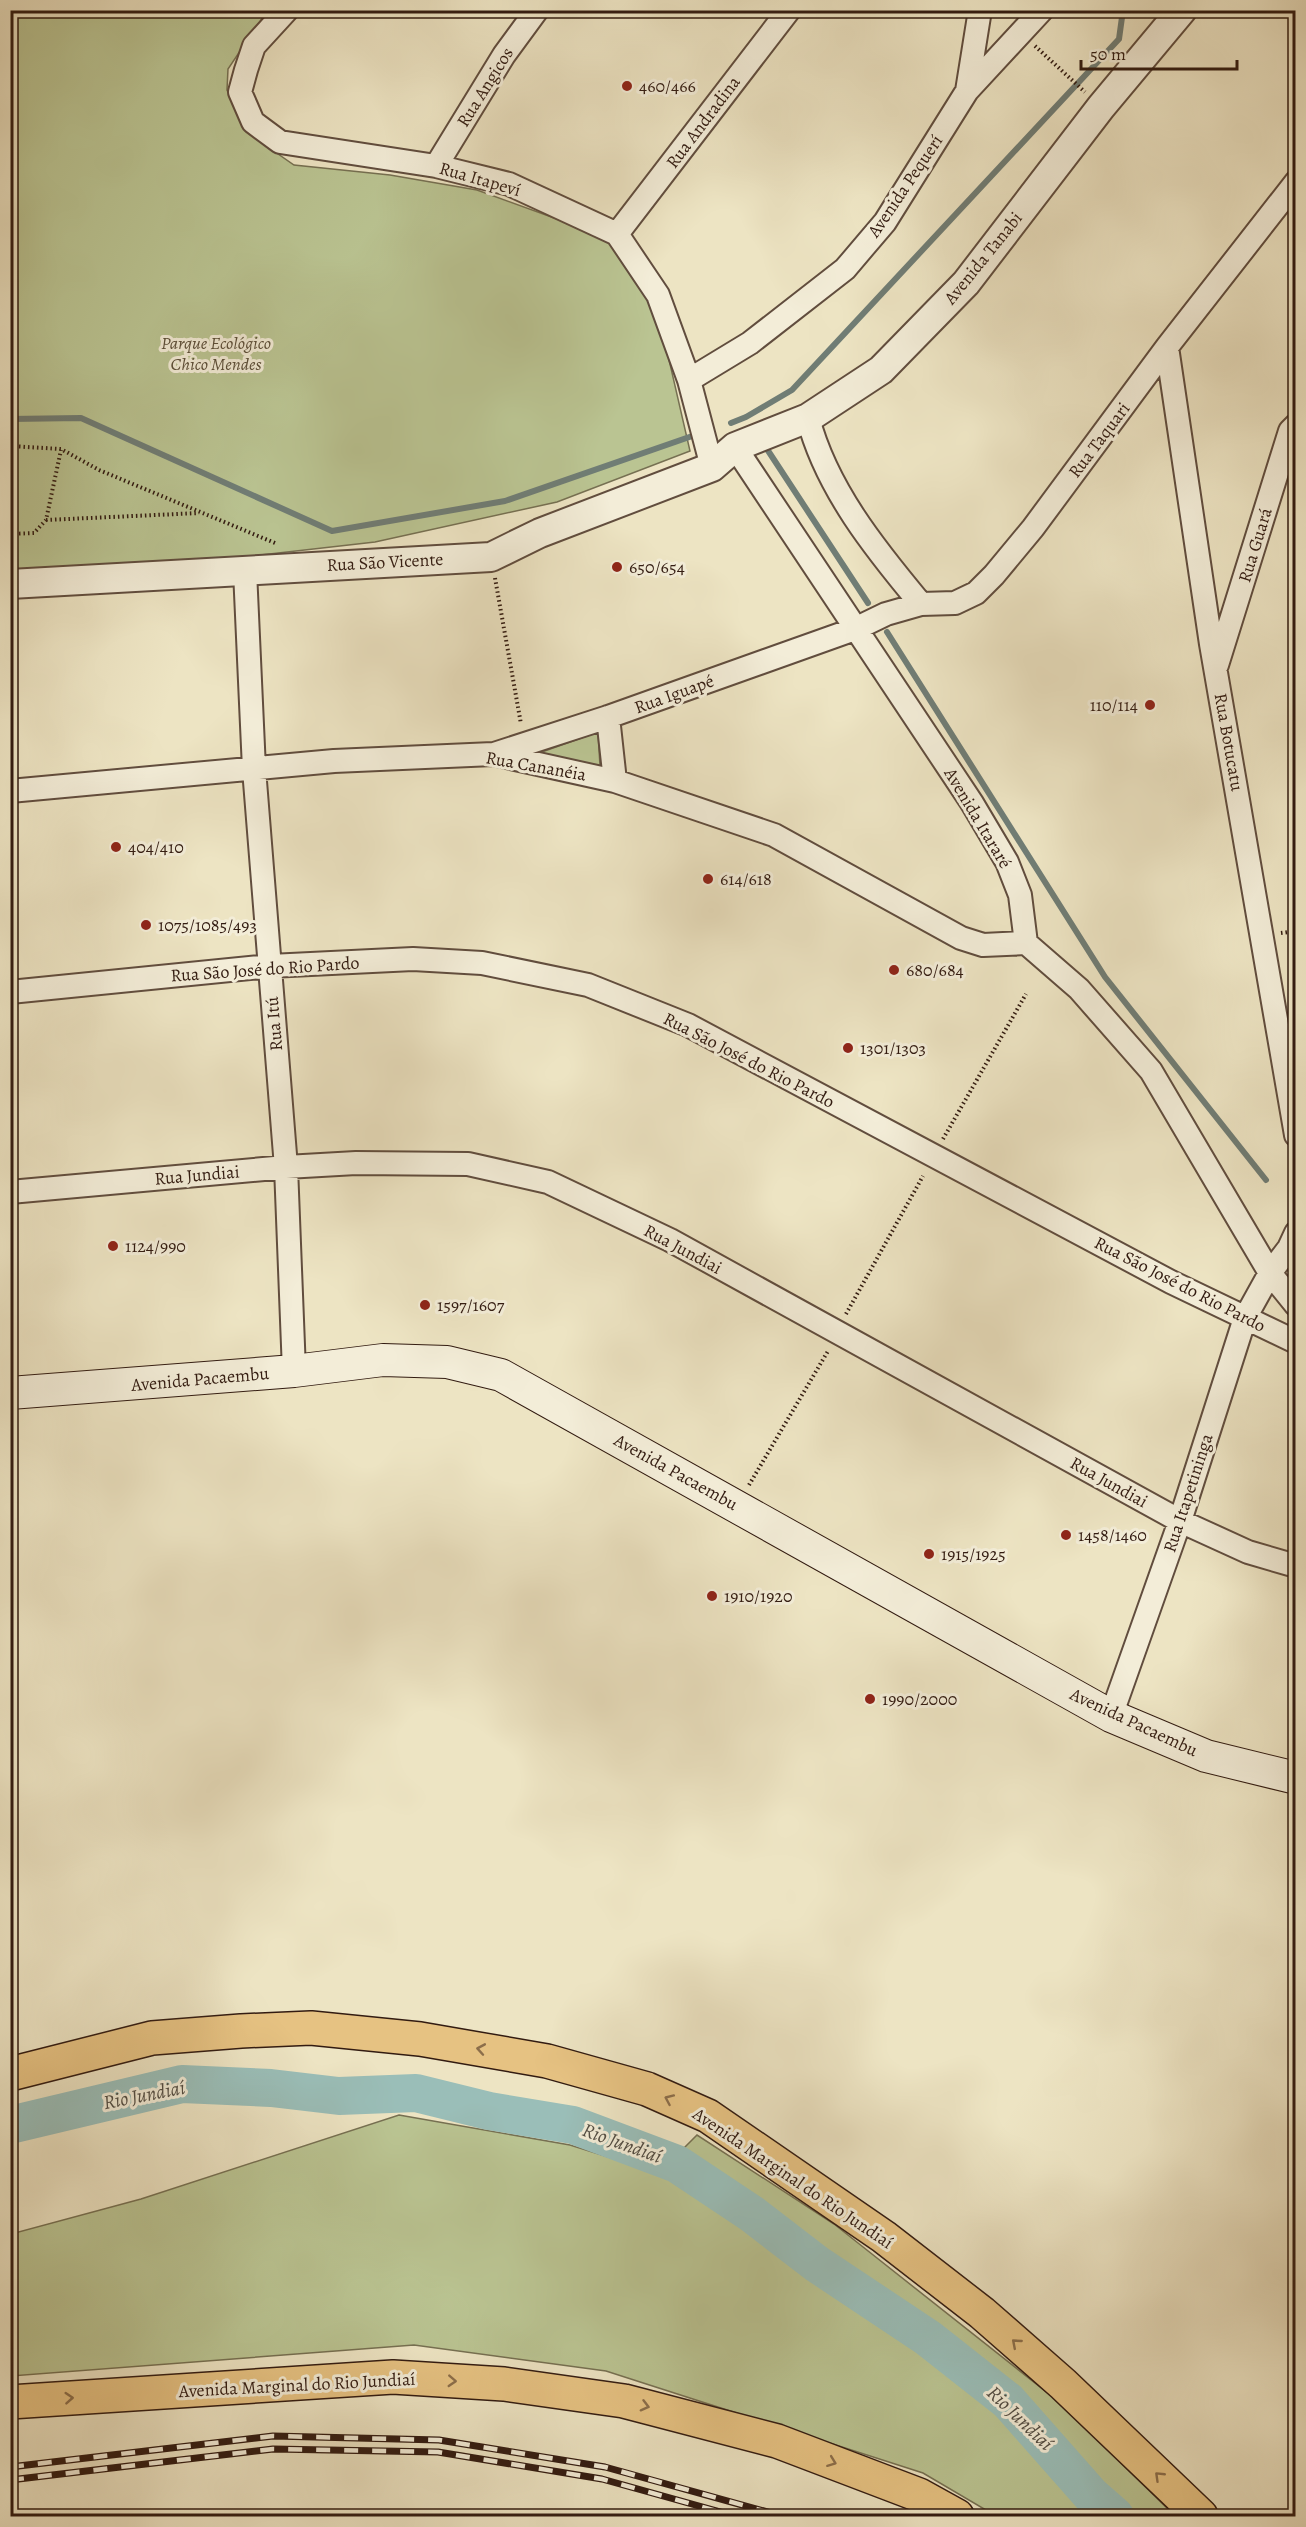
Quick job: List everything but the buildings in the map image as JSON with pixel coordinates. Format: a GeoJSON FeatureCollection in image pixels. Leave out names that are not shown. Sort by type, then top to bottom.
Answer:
{"type":"FeatureCollection","features":[{"type":"Feature","properties":{"kind":"main road","name":"Avenida Pacaembu"},"geometry":{"type":"LineString","coordinates":[[10,1393],[294,1371],[394,1360],[447,1362],[501,1375],[1111,1716],[1206,1756],[1296,1778]]}},
{"type":"Feature","properties":{"kind":"main road","name":"Avenida Marginal do Rio Jundiaí"},"geometry":{"type":"LineString","coordinates":[[10,2074],[152,2038],[311,2028],[420,2039],[547,2061],[647,2089],[708,2116],[884,2237],[982,2313],[1063,2384],[1201,2517]]}},
{"type":"Feature","properties":{"kind":"main road","name":"Avenida Marginal do Rio Jundiaí"},"geometry":{"type":"LineString","coordinates":[[10,2402],[393,2377],[504,2384],[624,2401],[777,2441],[919,2495],[957,2517]]}},
{"type":"Feature","properties":{"kind":"street","name":"Rua Itapeví"},"geometry":{"type":"LineString","coordinates":[[287,10],[254,46],[240,92],[253,122],[280,142],[436,166],[509,184],[617,234]]}},
{"type":"Feature","properties":{"kind":"street","name":"Rua Angicos"},"geometry":{"type":"LineString","coordinates":[[436,166],[504,55],[537,10]]}},
{"type":"Feature","properties":{"kind":"street","name":"Rua Andradina"},"geometry":{"type":"LineString","coordinates":[[617,234],[789,10]]}},
{"type":"Feature","properties":{"kind":"street"},"geometry":{"type":"LineString","coordinates":[[967,91],[980,10]]}},
{"type":"Feature","properties":{"kind":"street","name":"Avenida Pequerí"},"geometry":{"type":"LineString","coordinates":[[689,380],[750,343],[844,269],[885,222],[967,91],[1042,10]]}},
{"type":"Feature","properties":{"kind":"street","name":"Avenida Tanabi"},"geometry":{"type":"LineString","coordinates":[[735,447],[808,418],[881,370],[966,284],[1101,107],[1182,10]]}},
{"type":"Feature","properties":{"kind":"street","name":"Rua Taquari"},"geometry":{"type":"LineString","coordinates":[[855,629],[886,614],[921,604],[955,603],[976,593],[994,575],[1033,528],[1167,347],[1296,182]]}},
{"type":"Feature","properties":{"kind":"street"},"geometry":{"type":"LineString","coordinates":[[617,234],[658,295],[689,380],[712,467]]}},
{"type":"Feature","properties":{"kind":"street","name":"Rua Botucatu"},"geometry":{"type":"LineString","coordinates":[[1167,347],[1216,666],[1296,1136]]}},
{"type":"Feature","properties":{"kind":"street"},"geometry":{"type":"LineString","coordinates":[[808,418],[814,440],[842,496],[879,554],[921,604]]}},
{"type":"Feature","properties":{"kind":"street","name":"Rua Guará"},"geometry":{"type":"LineString","coordinates":[[1216,666],[1290,431],[1296,425]]}},
{"type":"Feature","properties":{"kind":"street","name":"Rua São Vicente"},"geometry":{"type":"LineString","coordinates":[[10,584],[491,556],[540,533],[712,467],[735,447]]}},
{"type":"Feature","properties":{"kind":"street","name":"Avenida Itararé"},"geometry":{"type":"LineString","coordinates":[[735,447],[972,803],[1007,862],[1020,895],[1026,943]]}},
{"type":"Feature","properties":{"kind":"street","name":"Rua Itú"},"geometry":{"type":"LineString","coordinates":[[245,570],[254,769],[286,1167],[294,1371]]}},
{"type":"Feature","properties":{"kind":"street","name":"Rua Iguapé"},"geometry":{"type":"LineString","coordinates":[[493,754],[609,717],[855,629]]}},
{"type":"Feature","properties":{"kind":"street"},"geometry":{"type":"LineString","coordinates":[[609,717],[615,781]]}},
{"type":"Feature","properties":{"kind":"street","name":"Rua Cananéia"},"geometry":{"type":"LineString","coordinates":[[10,791],[334,761],[493,754],[615,781],[774,835],[961,938],[983,945],[1026,943]]}},
{"type":"Feature","properties":{"kind":"street"},"geometry":{"type":"LineString","coordinates":[[1026,943],[1079,989],[1151,1071],[1270,1273],[1296,1305]]}},
{"type":"Feature","properties":{"kind":"street","name":"Rua São José do Rio Pardo"},"geometry":{"type":"LineString","coordinates":[[10,992],[270,966],[424,960],[482,963],[588,985],[688,1025],[1160,1276],[1296,1342]]}},
{"type":"Feature","properties":{"kind":"street","name":"Rua Jundiai"},"geometry":{"type":"LineString","coordinates":[[10,1192],[286,1167],[356,1163],[468,1164],[548,1182],[670,1240],[1180,1521],[1248,1552],[1296,1566]]}},
{"type":"Feature","properties":{"kind":"street"},"geometry":{"type":"LineString","coordinates":[[1270,1273],[1289,1248],[1296,1233]]}},
{"type":"Feature","properties":{"kind":"street","name":"Rua Itapetininga"},"geometry":{"type":"LineString","coordinates":[[1111,1716],[1180,1521],[1245,1318],[1270,1273]]}},
{"type":"Feature","properties":{"kind":"path"},"geometry":{"type":"LineString","coordinates":[[1032,44],[1101,107]]}},
{"type":"Feature","properties":{"kind":"path"},"geometry":{"type":"LineString","coordinates":[[10,446],[61,449],[99,470],[283,547]]}},
{"type":"Feature","properties":{"kind":"path"},"geometry":{"type":"LineString","coordinates":[[10,534],[34,533],[46,520],[61,449]]}},
{"type":"Feature","properties":{"kind":"path"},"geometry":{"type":"LineString","coordinates":[[46,520],[202,513]]}},
{"type":"Feature","properties":{"kind":"path"},"geometry":{"type":"LineString","coordinates":[[491,556],[525,744]]}},
{"type":"Feature","properties":{"kind":"path"},"geometry":{"type":"LineString","coordinates":[[943,1139],[1026,994]]}},
{"type":"Feature","properties":{"kind":"path"},"geometry":{"type":"LineString","coordinates":[[843,1320],[922,1176]]}},
{"type":"Feature","properties":{"kind":"path"},"geometry":{"type":"LineString","coordinates":[[745,1492],[828,1351]]}},
{"type":"Feature","properties":{"kind":"green space","name":"Parque Ecológico Chico Mendes"},"geometry":{"type":"Polygon","coordinates":[[[11,11],[267,11],[228,69],[227,90],[238,112],[258,140],[294,165],[390,175],[477,190],[601,235],[627,257],[656,303],[690,451],[557,502],[375,542],[251,556],[11,572],[11,11]]]}},
{"type":"Feature","properties":{"kind":"green space"},"geometry":{"type":"Polygon","coordinates":[[[598,732],[600,766],[539,753],[598,732]]]}},
{"type":"Feature","properties":{"kind":"green space"},"geometry":{"type":"Polygon","coordinates":[[[399,2115],[570,2145],[659,2173],[697,2135],[834,2224],[1059,2402],[1175,2516],[996,2516],[923,2473],[606,2371],[414,2345],[11,2376],[11,2234],[141,2199],[399,2115]]]}},
{"type":"Feature","properties":{"kind":"waterway"},"geometry":{"type":"LineString","coordinates":[[731,423],[746,417],[792,390],[1119,39],[1123,10]]}},
{"type":"Feature","properties":{"kind":"waterway"},"geometry":{"type":"LineString","coordinates":[[10,419],[81,418],[332,531],[505,501],[698,434]]}},
{"type":"Feature","properties":{"kind":"waterway"},"geometry":{"type":"LineString","coordinates":[[763,443],[868,603]]}},
{"type":"Feature","properties":{"kind":"waterway"},"geometry":{"type":"LineString","coordinates":[[887,632],[1105,977],[1266,1180]]}},
{"type":"Feature","properties":{"kind":"waterway","name":"Rio Jundiaí"},"geometry":{"type":"LineString","coordinates":[[10,2125],[182,2084],[271,2088],[339,2096],[416,2093],[489,2111],[573,2125],[677,2164],[752,2214],[817,2264],[928,2338],[1008,2401],[1091,2495],[1115,2516]]}},
{"type":"Feature","properties":{"kind":"railway"},"geometry":{"type":"LineString","coordinates":[[10,2467],[273,2436],[439,2440],[605,2467],[782,2516]]}},
{"type":"Feature","properties":{"kind":"railway"},"geometry":{"type":"LineString","coordinates":[[10,2480],[273,2449],[438,2452],[602,2479],[735,2516]]}},
{"type":"Feature","properties":{"kind":"place","name":"460/466"},"geometry":{"type":"Point","coordinates":[627,86]}},
{"type":"Feature","properties":{"kind":"place","name":"650/654"},"geometry":{"type":"Point","coordinates":[617,567]}},
{"type":"Feature","properties":{"kind":"place","name":"110/114"},"geometry":{"type":"Point","coordinates":[1150,705]}},
{"type":"Feature","properties":{"kind":"place","name":"404/410"},"geometry":{"type":"Point","coordinates":[116,847]}},
{"type":"Feature","properties":{"kind":"place","name":"614/618"},"geometry":{"type":"Point","coordinates":[708,879]}},
{"type":"Feature","properties":{"kind":"place","name":"1075/1085/493"},"geometry":{"type":"Point","coordinates":[146,925]}},
{"type":"Feature","properties":{"kind":"place","name":"680/684"},"geometry":{"type":"Point","coordinates":[894,970]}},
{"type":"Feature","properties":{"kind":"place","name":"1301/1303"},"geometry":{"type":"Point","coordinates":[848,1048]}},
{"type":"Feature","properties":{"kind":"place","name":"1124/990"},"geometry":{"type":"Point","coordinates":[113,1246]}},
{"type":"Feature","properties":{"kind":"place","name":"1597/1607"},"geometry":{"type":"Point","coordinates":[425,1305]}},
{"type":"Feature","properties":{"kind":"place","name":"1458/1460"},"geometry":{"type":"Point","coordinates":[1066,1535]}},
{"type":"Feature","properties":{"kind":"place","name":"1915/1925"},"geometry":{"type":"Point","coordinates":[929,1554]}},
{"type":"Feature","properties":{"kind":"place","name":"1910/1920"},"geometry":{"type":"Point","coordinates":[712,1596]}},
{"type":"Feature","properties":{"kind":"place","name":"1990/2000"},"geometry":{"type":"Point","coordinates":[870,1699]}}]}
